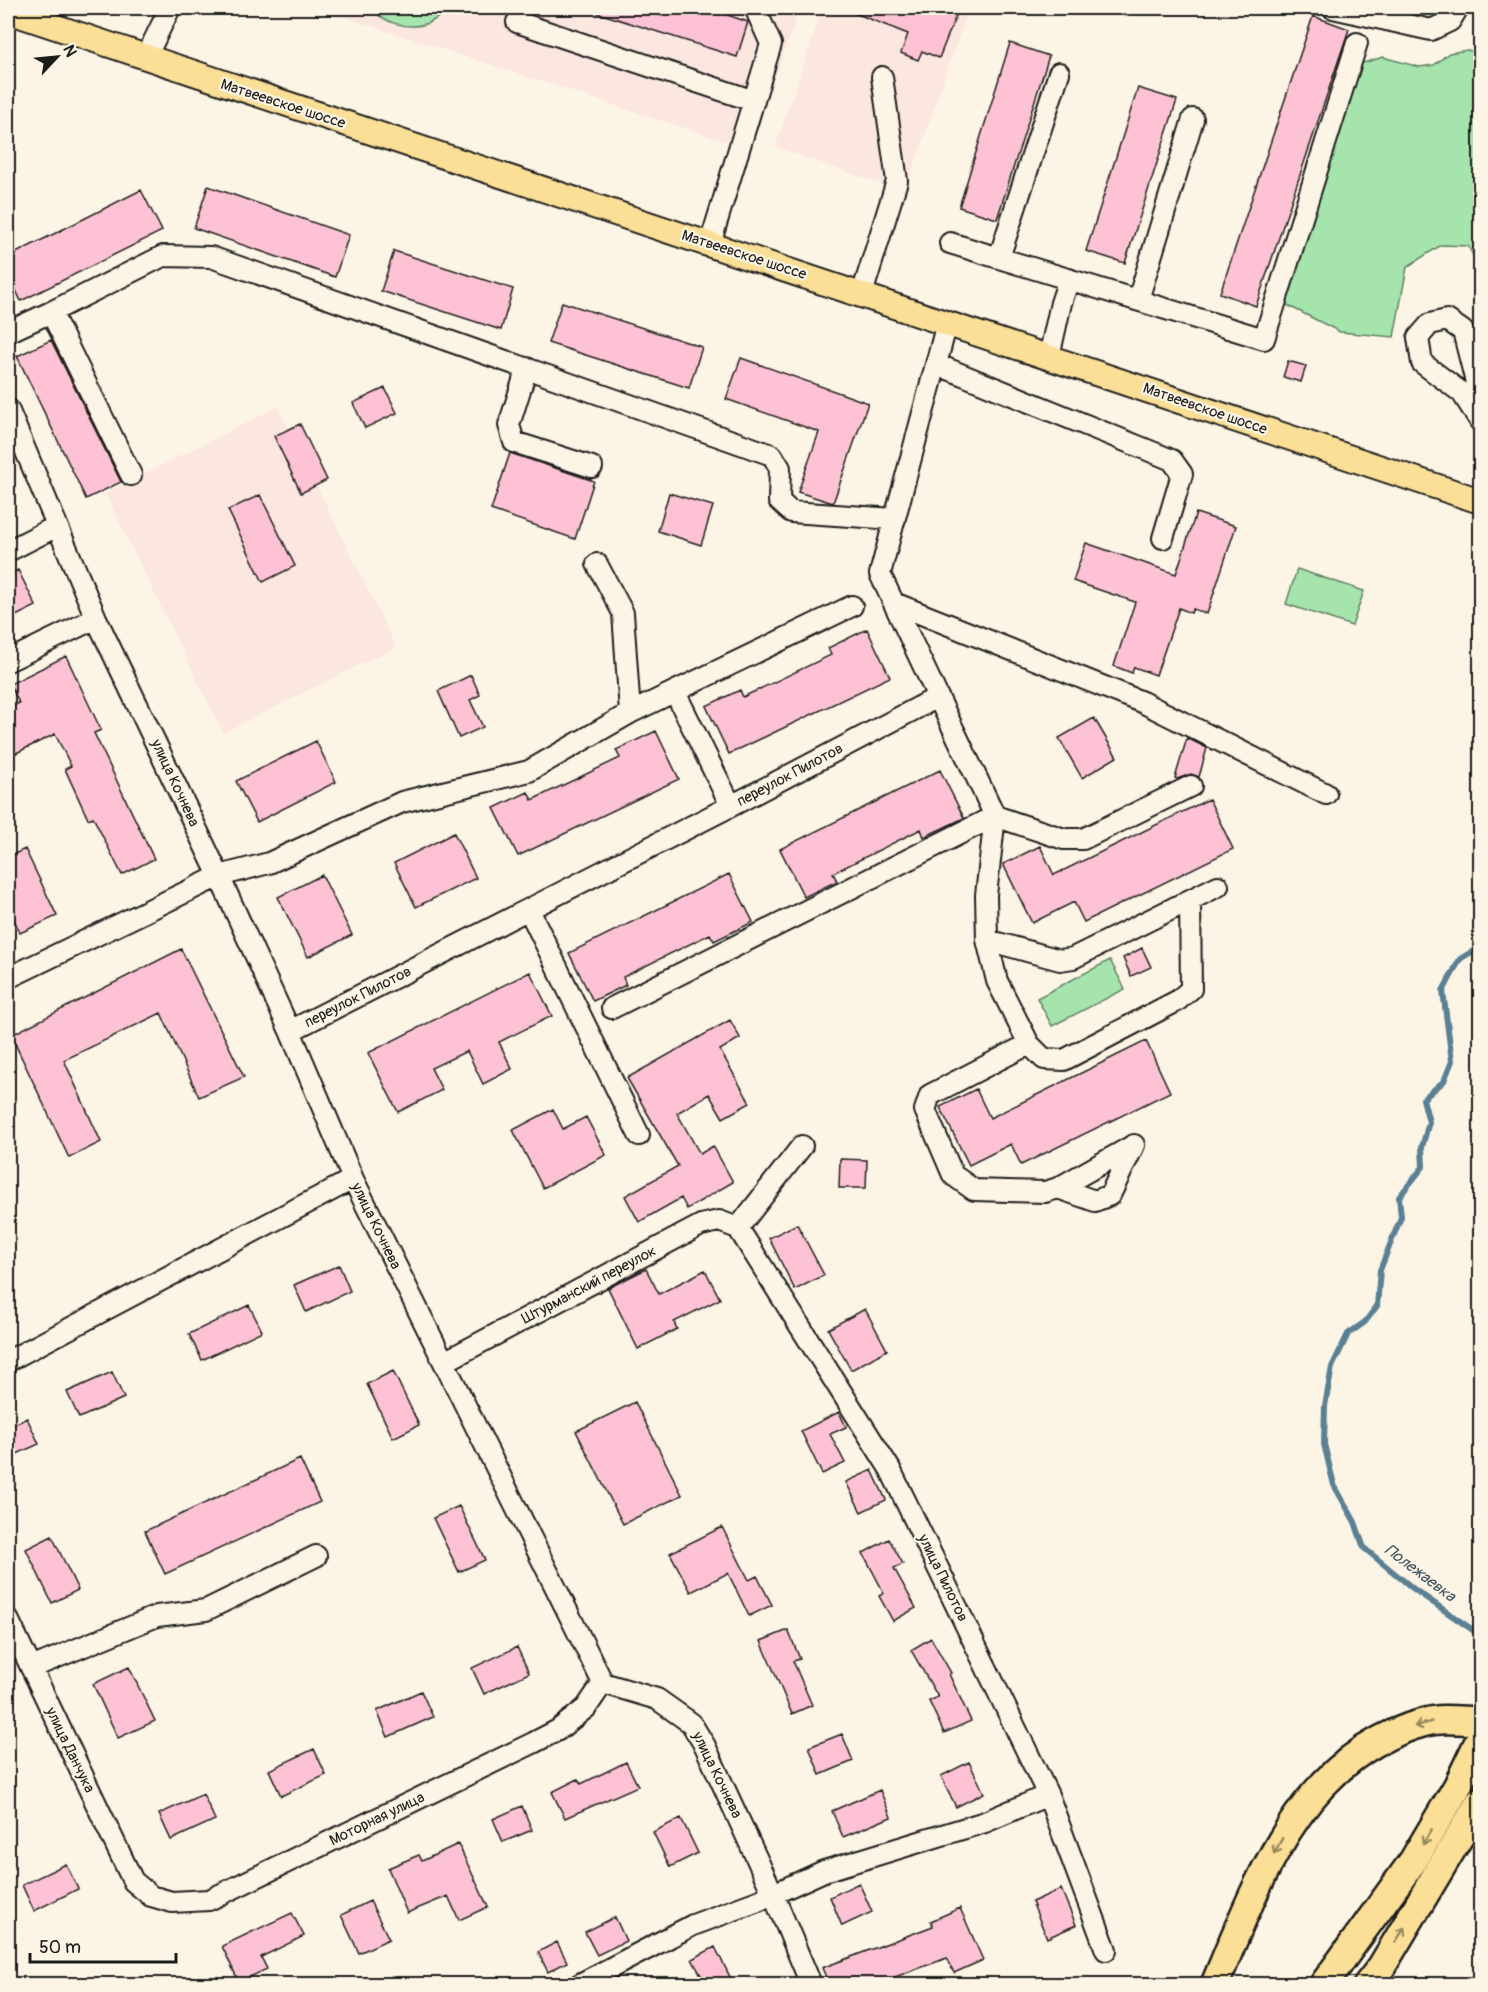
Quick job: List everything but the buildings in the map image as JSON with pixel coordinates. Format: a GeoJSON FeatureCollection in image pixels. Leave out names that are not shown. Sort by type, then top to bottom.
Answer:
{"type":"FeatureCollection","features":[{"type":"Feature","properties":{"kind":"highway"},"geometry":{"type":"LineString","coordinates":[[1215,1984],[1277,1845],[1308,1799],[1347,1762],[1386,1737],[1428,1721],[1480,1721]]}},
{"type":"Feature","properties":{"kind":"highway"},"geometry":{"type":"LineString","coordinates":[[1324,1984],[1413,1861],[1456,1787],[1480,1739]]}},
{"type":"Feature","properties":{"kind":"highway"},"geometry":{"type":"LineString","coordinates":[[1368,1984],[1382,1966],[1480,1803]]}},
{"type":"Feature","properties":{"kind":"main road","name":"Матвеевское шоссе"},"geometry":{"type":"LineString","coordinates":[[8,11],[1480,501]]}},
{"type":"Feature","properties":{"kind":"street"},"geometry":{"type":"LineString","coordinates":[[146,57],[170,8]]}},
{"type":"Feature","properties":{"kind":"street"},"geometry":{"type":"LineString","coordinates":[[710,244],[771,44],[755,8]]}},
{"type":"Feature","properties":{"kind":"street"},"geometry":{"type":"LineString","coordinates":[[1333,8],[1431,30],[1450,21],[1458,8]]}},
{"type":"Feature","properties":{"kind":"street"},"geometry":{"type":"LineString","coordinates":[[517,22],[754,101]]}},
{"type":"Feature","properties":{"kind":"street"},"geometry":{"type":"LineString","coordinates":[[950,243],[1264,339],[1357,43]]}},
{"type":"Feature","properties":{"kind":"street"},"geometry":{"type":"LineString","coordinates":[[999,258],[1059,73]]}},
{"type":"Feature","properties":{"kind":"street"},"geometry":{"type":"LineString","coordinates":[[862,294],[897,181],[882,77]]}},
{"type":"Feature","properties":{"kind":"street"},"geometry":{"type":"LineString","coordinates":[[1138,300],[1193,119]]}},
{"type":"Feature","properties":{"kind":"street"},"geometry":{"type":"LineString","coordinates":[[8,332],[163,256],[211,257],[772,454],[780,468],[780,501],[791,512],[895,519]]}},
{"type":"Feature","properties":{"kind":"street"},"geometry":{"type":"LineString","coordinates":[[1049,357],[1069,279]]}},
{"type":"Feature","properties":{"kind":"street"},"geometry":{"type":"LineString","coordinates":[[51,312],[131,476]]}},
{"type":"Feature","properties":{"kind":"street"},"geometry":{"type":"LineString","coordinates":[[1480,398],[1463,331],[1447,320],[1430,324],[1418,338],[1422,363],[1462,393],[1480,421]]}},
{"type":"Feature","properties":{"kind":"street"},"geometry":{"type":"LineString","coordinates":[[947,322],[880,574],[995,816],[986,896],[987,940],[996,981],[1029,1044],[1044,1059],[1064,1060],[1178,1001],[1191,989],[1190,900]]}},
{"type":"Feature","properties":{"kind":"street"},"geometry":{"type":"LineString","coordinates":[[936,364],[1172,460],[1182,474],[1162,538]]}},
{"type":"Feature","properties":{"kind":"street"},"geometry":{"type":"LineString","coordinates":[[527,368],[509,425],[514,442],[592,467]]}},
{"type":"Feature","properties":{"kind":"street","name":"улица Кочнева"},"geometry":{"type":"LineString","coordinates":[[8,409],[96,618],[219,876],[354,1179],[603,1683],[657,1699],[691,1723],[705,1746],[773,1894],[811,1984]]}},
{"type":"Feature","properties":{"kind":"street"},"geometry":{"type":"LineString","coordinates":[[8,551],[57,526]]}},
{"type":"Feature","properties":{"kind":"street"},"geometry":{"type":"LineString","coordinates":[[597,564],[623,613],[630,713]]}},
{"type":"Feature","properties":{"kind":"street"},"geometry":{"type":"LineString","coordinates":[[894,603],[1142,702],[1326,794]]}},
{"type":"Feature","properties":{"kind":"street"},"geometry":{"type":"LineString","coordinates":[[8,978],[219,876],[269,863],[402,802],[529,771],[630,713],[852,606]]}},
{"type":"Feature","properties":{"kind":"street"},"geometry":{"type":"LineString","coordinates":[[8,661],[96,618]]}},
{"type":"Feature","properties":{"kind":"street"},"geometry":{"type":"LineString","coordinates":[[675,692],[731,806]]}},
{"type":"Feature","properties":{"kind":"street","name":"переулок Пилотов"},"geometry":{"type":"LineString","coordinates":[[290,1031],[731,806],[938,697]]}},
{"type":"Feature","properties":{"kind":"street"},"geometry":{"type":"LineString","coordinates":[[612,1008],[995,816],[1064,839],[1083,839],[1191,786]]}},
{"type":"Feature","properties":{"kind":"street"},"geometry":{"type":"LineString","coordinates":[[987,940],[1060,960],[1073,958],[1218,886]]}},
{"type":"Feature","properties":{"kind":"street"},"geometry":{"type":"LineString","coordinates":[[529,910],[639,1135]]}},
{"type":"Feature","properties":{"kind":"street"},"geometry":{"type":"LineString","coordinates":[[1029,1044],[930,1095],[925,1110],[953,1175],[974,1190],[1045,1192],[1058,1188]]}},
{"type":"Feature","properties":{"kind":"street"},"geometry":{"type":"LineString","coordinates":[[738,1228],[802,1146]]}},
{"type":"Feature","properties":{"kind":"street"},"geometry":{"type":"LineString","coordinates":[[8,1361],[354,1179]]}},
{"type":"Feature","properties":{"kind":"street","name":"Штурманский переулок"},"geometry":{"type":"LineString","coordinates":[[444,1362],[701,1225],[718,1221],[738,1228]]}},
{"type":"Feature","properties":{"kind":"street","name":"улица Пилотов"},"geometry":{"type":"LineString","coordinates":[[738,1228],[890,1469],[1048,1795],[1106,1950]]}},
{"type":"Feature","properties":{"kind":"street"},"geometry":{"type":"LineString","coordinates":[[31,1668],[157,1616],[206,1610],[316,1556]]}},
{"type":"Feature","properties":{"kind":"street","name":"улица Данчука"},"geometry":{"type":"LineString","coordinates":[[8,1619],[133,1881]]}},
{"type":"Feature","properties":{"kind":"street","name":"Моторная улица"},"geometry":{"type":"LineString","coordinates":[[133,1881],[151,1896],[172,1902],[209,1900],[558,1730],[586,1708],[603,1683]]}},
{"type":"Feature","properties":{"kind":"street"},"geometry":{"type":"LineString","coordinates":[[580,1984],[693,1925],[773,1894],[824,1871],[985,1822],[1048,1795]]}},
{"type":"Feature","properties":{"kind":"shaded area"},"geometry":{"type":"Polygon","coordinates":[[[316,8],[800,8],[749,149],[316,8]]]}},
{"type":"Feature","properties":{"kind":"shaded area"},"geometry":{"type":"Polygon","coordinates":[[[823,8],[969,8],[905,192],[775,147],[823,8]]]}},
{"type":"Feature","properties":{"kind":"shaded area"},"geometry":{"type":"Polygon","coordinates":[[[278,407],[396,647],[223,733],[105,493],[278,407]]]}},
{"type":"Feature","properties":{"kind":"green space"},"geometry":{"type":"Polygon","coordinates":[[[371,8],[450,8],[426,24],[409,26],[384,19],[371,8]]]}},
{"type":"Feature","properties":{"kind":"green space"},"geometry":{"type":"Polygon","coordinates":[[[1467,50],[1480,53],[1480,269],[1468,246],[1441,245],[1407,267],[1394,337],[1340,332],[1279,301],[1356,65],[1383,57],[1419,67],[1434,65],[1449,53],[1467,50]]]}},
{"type":"Feature","properties":{"kind":"green space"},"geometry":{"type":"Polygon","coordinates":[[[1297,569],[1364,591],[1352,626],[1286,604],[1297,569]]]}},
{"type":"Feature","properties":{"kind":"green space"},"geometry":{"type":"Polygon","coordinates":[[[1110,960],[1125,989],[1052,1026],[1037,998],[1110,960]]]}},
{"type":"Feature","properties":{"kind":"waterway","name":"Полежаевка"},"geometry":{"type":"LineString","coordinates":[[1480,900],[1478,907],[1480,915]]}},
{"type":"Feature","properties":{"kind":"waterway","name":"Полежаевка"},"geometry":{"type":"LineString","coordinates":[[1480,939],[1478,948],[1460,959],[1443,991],[1452,1061],[1444,1081],[1423,1099],[1429,1122],[1422,1147],[1423,1167],[1399,1197],[1401,1217],[1380,1270],[1377,1306],[1365,1322],[1348,1334],[1332,1367],[1325,1406],[1324,1444],[1334,1485],[1355,1522],[1364,1548],[1415,1590],[1480,1635]]}}]}
